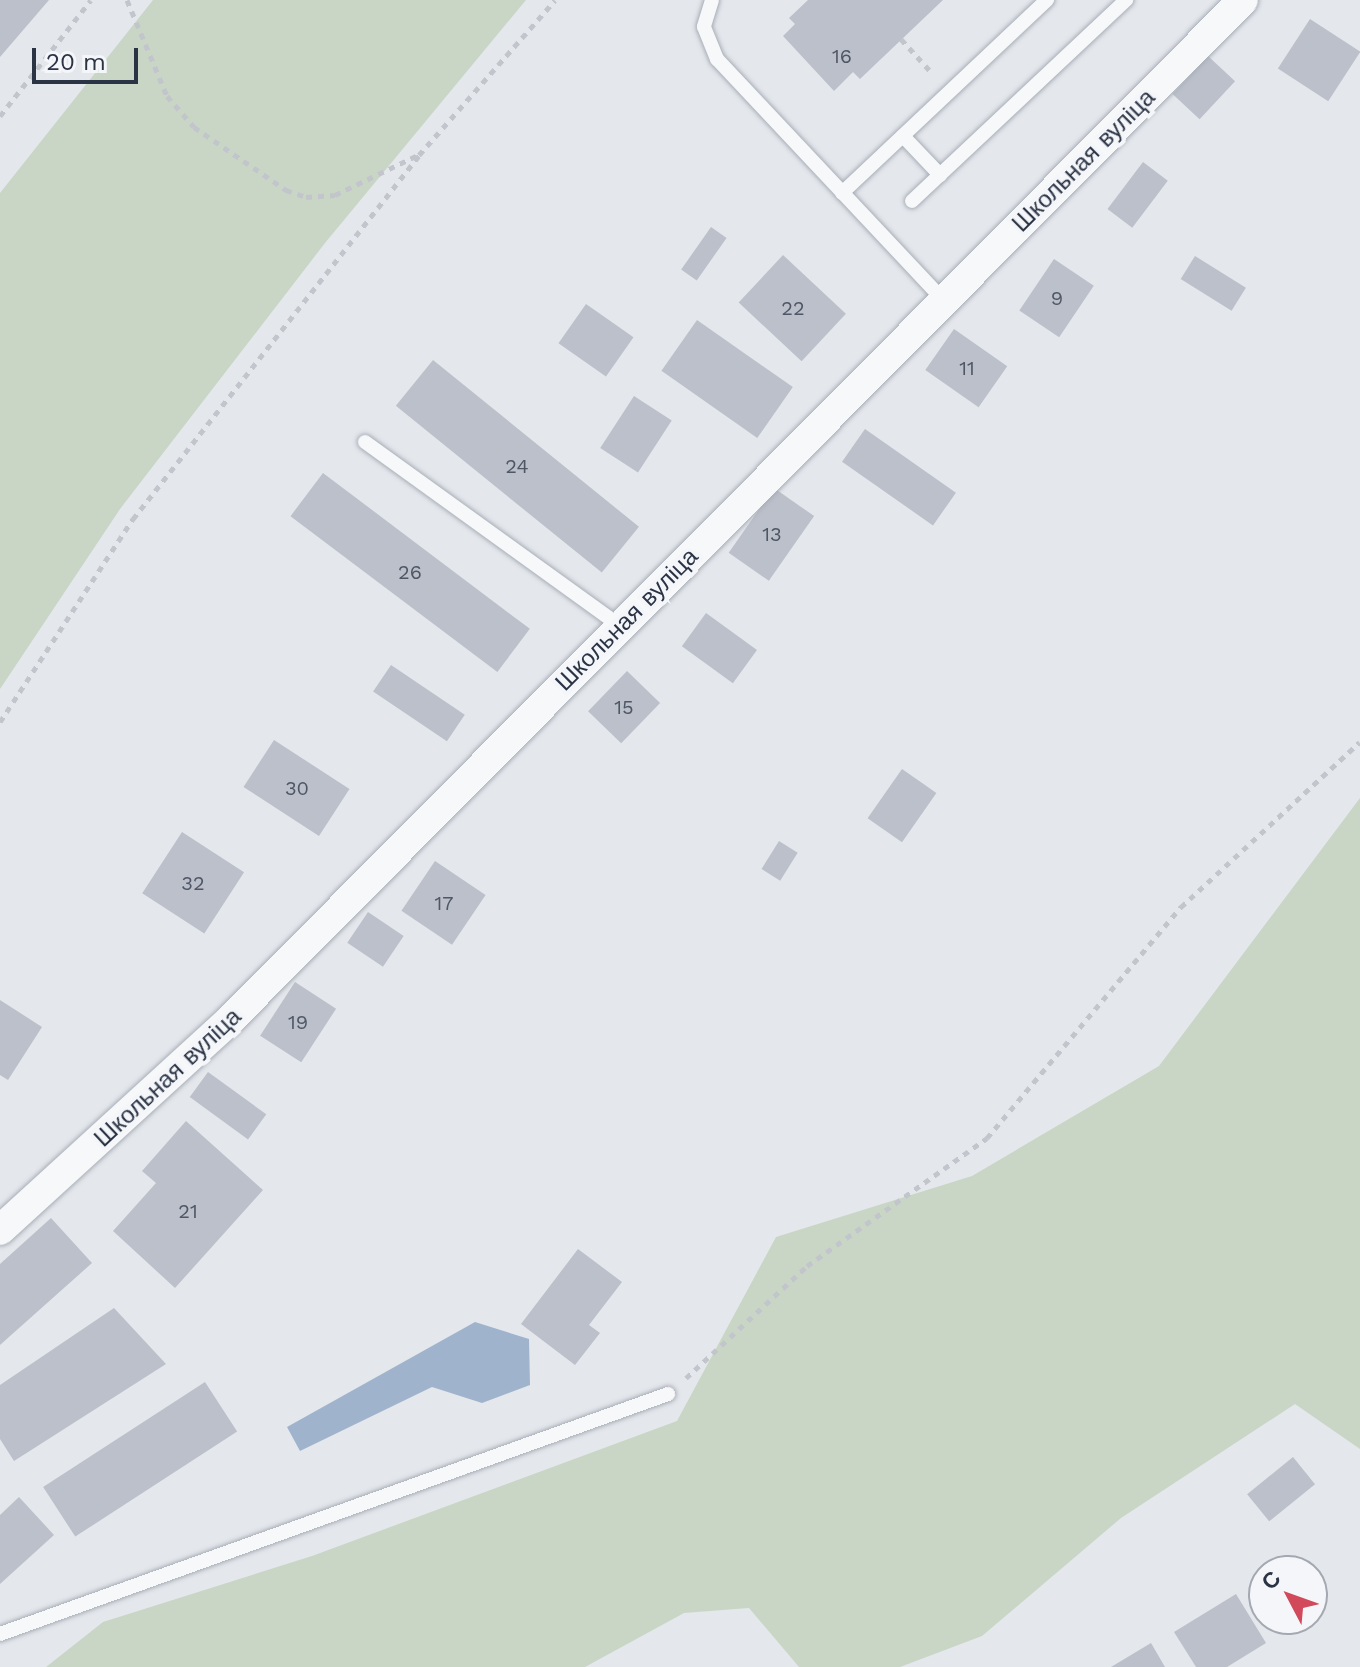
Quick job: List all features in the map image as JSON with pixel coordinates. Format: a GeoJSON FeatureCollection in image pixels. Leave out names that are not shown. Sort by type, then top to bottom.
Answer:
{"type":"FeatureCollection","features":[{"type":"Feature","properties":{"kind":"street","name":"Школьная вуліца"},"geometry":{"type":"LineString","coordinates":[[0,1230],[231,1019],[1243,0]]}},
{"type":"Feature","properties":{"kind":"lane"},"geometry":{"type":"LineString","coordinates":[[712,0],[704,27],[717,59],[945,303]]}},
{"type":"Feature","properties":{"kind":"lane"},"geometry":{"type":"LineString","coordinates":[[842,193],[1047,0]]}},
{"type":"Feature","properties":{"kind":"lane"},"geometry":{"type":"LineString","coordinates":[[912,201],[1126,0]]}},
{"type":"Feature","properties":{"kind":"lane"},"geometry":{"type":"LineString","coordinates":[[903,136],[940,175]]}},
{"type":"Feature","properties":{"kind":"lane"},"geometry":{"type":"LineString","coordinates":[[365,442],[620,626]]}},
{"type":"Feature","properties":{"kind":"lane"},"geometry":{"type":"LineString","coordinates":[[0,1634],[668,1394]]}},
{"type":"Feature","properties":{"kind":"path"},"geometry":{"type":"LineString","coordinates":[[0,116],[91,0]]}},
{"type":"Feature","properties":{"kind":"path"},"geometry":{"type":"LineString","coordinates":[[127,0],[167,96],[194,127],[286,190],[306,197],[335,195],[419,155]]}},
{"type":"Feature","properties":{"kind":"path"},"geometry":{"type":"LineString","coordinates":[[0,722],[133,519],[419,155],[555,0]]}},
{"type":"Feature","properties":{"kind":"path"},"geometry":{"type":"LineString","coordinates":[[901,39],[950,92]]}},
{"type":"Feature","properties":{"kind":"path"},"geometry":{"type":"LineString","coordinates":[[668,1394],[807,1266],[987,1138],[1181,907],[1360,742]]}},
{"type":"Feature","properties":{"kind":"green space"},"geometry":{"type":"Polygon","coordinates":[[[153,0],[526,0],[325,243],[120,509],[0,689],[0,193],[153,0]]]}},
{"type":"Feature","properties":{"kind":"green space"},"geometry":{"type":"Polygon","coordinates":[[[1360,798],[1360,1449],[1295,1404],[1121,1518],[982,1636],[900,1667],[799,1667],[749,1608],[684,1613],[585,1667],[46,1667],[103,1622],[312,1556],[677,1421],[776,1237],[972,1176],[1159,1066],[1360,798]]]}},
{"type":"Feature","properties":{"kind":"water"},"geometry":{"type":"Polygon","coordinates":[[[475,1322],[529,1339],[530,1385],[482,1403],[432,1387],[300,1451],[287,1427],[475,1322]]]}},
{"type":"Feature","properties":{"kind":"building"},"geometry":{"type":"Polygon","coordinates":[[[0,0],[49,0],[0,57],[0,0]]]}},
{"type":"Feature","properties":{"kind":"building"},"geometry":{"type":"Polygon","coordinates":[[[808,0],[943,0],[860,79],[853,72],[834,91],[783,36],[795,24],[789,18],[808,0]]]}},
{"type":"Feature","properties":{"kind":"building"},"geometry":{"type":"Polygon","coordinates":[[[1310,19],[1360,51],[1328,101],[1278,68],[1310,19]]]}},
{"type":"Feature","properties":{"kind":"building"},"geometry":{"type":"Polygon","coordinates":[[[1208,56],[1235,81],[1200,119],[1173,94],[1208,56]]]}},
{"type":"Feature","properties":{"kind":"building"},"geometry":{"type":"Polygon","coordinates":[[[1143,162],[1168,181],[1132,228],[1107,209],[1143,162]]]}},
{"type":"Feature","properties":{"kind":"building"},"geometry":{"type":"Polygon","coordinates":[[[711,227],[727,238],[697,280],[681,270],[711,227]]]}},
{"type":"Feature","properties":{"kind":"building"},"geometry":{"type":"Polygon","coordinates":[[[783,255],[846,314],[802,361],[739,303],[783,255]]]}},
{"type":"Feature","properties":{"kind":"building"},"geometry":{"type":"Polygon","coordinates":[[[1195,256],[1246,288],[1232,311],[1181,279],[1195,256]]]}},
{"type":"Feature","properties":{"kind":"building"},"geometry":{"type":"Polygon","coordinates":[[[1054,259],[1094,286],[1059,337],[1019,310],[1054,259]]]}},
{"type":"Feature","properties":{"kind":"building"},"geometry":{"type":"Polygon","coordinates":[[[586,304],[634,337],[606,377],[558,343],[586,304]]]}},
{"type":"Feature","properties":{"kind":"building"},"geometry":{"type":"Polygon","coordinates":[[[697,320],[793,387],[757,438],[661,371],[697,320]]]}},
{"type":"Feature","properties":{"kind":"building"},"geometry":{"type":"Polygon","coordinates":[[[954,329],[1007,366],[979,407],[925,370],[954,329]]]}},
{"type":"Feature","properties":{"kind":"building"},"geometry":{"type":"Polygon","coordinates":[[[433,360],[639,527],[602,573],[396,406],[433,360]]]}},
{"type":"Feature","properties":{"kind":"building"},"geometry":{"type":"Polygon","coordinates":[[[634,396],[672,421],[638,473],[600,448],[634,396]]]}},
{"type":"Feature","properties":{"kind":"building"},"geometry":{"type":"Polygon","coordinates":[[[865,429],[956,493],[933,525],[842,462],[865,429]]]}},
{"type":"Feature","properties":{"kind":"building"},"geometry":{"type":"Polygon","coordinates":[[[323,473],[530,629],[497,672],[291,516],[323,473]]]}},
{"type":"Feature","properties":{"kind":"building"},"geometry":{"type":"Polygon","coordinates":[[[774,488],[814,516],[769,581],[729,553],[774,488]]]}},
{"type":"Feature","properties":{"kind":"building"},"geometry":{"type":"Polygon","coordinates":[[[706,613],[757,650],[733,683],[682,646],[706,613]]]}},
{"type":"Feature","properties":{"kind":"building"},"geometry":{"type":"Polygon","coordinates":[[[391,665],[465,715],[447,741],[373,692],[391,665]]]}},
{"type":"Feature","properties":{"kind":"building"},"geometry":{"type":"Polygon","coordinates":[[[627,671],[660,703],[621,743],[588,711],[627,671]]]}},
{"type":"Feature","properties":{"kind":"building"},"geometry":{"type":"Polygon","coordinates":[[[274,740],[349,789],[319,836],[244,787],[274,740]]]}},
{"type":"Feature","properties":{"kind":"building"},"geometry":{"type":"Polygon","coordinates":[[[902,769],[936,793],[902,842],[868,818],[902,769]]]}},
{"type":"Feature","properties":{"kind":"building"},"geometry":{"type":"Polygon","coordinates":[[[182,832],[244,872],[204,934],[142,893],[182,832]]]}},
{"type":"Feature","properties":{"kind":"building"},"geometry":{"type":"Polygon","coordinates":[[[779,841],[798,853],[780,881],[762,869],[779,841]]]}},
{"type":"Feature","properties":{"kind":"building"},"geometry":{"type":"Polygon","coordinates":[[[435,861],[486,895],[452,945],[401,911],[435,861]]]}},
{"type":"Feature","properties":{"kind":"building"},"geometry":{"type":"Polygon","coordinates":[[[368,912],[404,936],[383,967],[347,943],[368,912]]]}},
{"type":"Feature","properties":{"kind":"building"},"geometry":{"type":"Polygon","coordinates":[[[295,982],[336,1009],[301,1062],[260,1036],[295,982]]]}},
{"type":"Feature","properties":{"kind":"building"},"geometry":{"type":"Polygon","coordinates":[[[0,1000],[42,1027],[8,1080],[0,1075],[0,1000]]]}},
{"type":"Feature","properties":{"kind":"building"},"geometry":{"type":"Polygon","coordinates":[[[208,1072],[266,1114],[248,1139],[190,1097],[208,1072]]]}},
{"type":"Feature","properties":{"kind":"building"},"geometry":{"type":"Polygon","coordinates":[[[186,1121],[263,1190],[175,1288],[113,1231],[156,1183],[142,1171],[186,1121]]]}},
{"type":"Feature","properties":{"kind":"building"},"geometry":{"type":"Polygon","coordinates":[[[51,1218],[92,1263],[0,1345],[0,1264],[51,1218]]]}},
{"type":"Feature","properties":{"kind":"building"},"geometry":{"type":"Polygon","coordinates":[[[578,1249],[622,1282],[589,1325],[600,1333],[575,1365],[521,1324],[578,1249]]]}},
{"type":"Feature","properties":{"kind":"building"},"geometry":{"type":"Polygon","coordinates":[[[114,1308],[166,1364],[14,1461],[0,1439],[0,1385],[114,1308]]]}},
{"type":"Feature","properties":{"kind":"building"},"geometry":{"type":"Polygon","coordinates":[[[205,1382],[237,1431],[75,1537],[43,1487],[205,1382]]]}},
{"type":"Feature","properties":{"kind":"building"},"geometry":{"type":"Polygon","coordinates":[[[1293,1457],[1315,1484],[1269,1521],[1247,1494],[1293,1457]]]}},
{"type":"Feature","properties":{"kind":"building"},"geometry":{"type":"Polygon","coordinates":[[[19,1497],[54,1535],[0,1584],[0,1515],[19,1497]]]}},
{"type":"Feature","properties":{"kind":"building"},"geometry":{"type":"Polygon","coordinates":[[[1236,1594],[1248,1614],[1248,1635],[1261,1635],[1266,1643],[1227,1667],[1196,1667],[1174,1632],[1236,1594]]]}},
{"type":"Feature","properties":{"kind":"building"},"geometry":{"type":"Polygon","coordinates":[[[1151,1643],[1165,1667],[1111,1667],[1151,1643]]]}}]}
